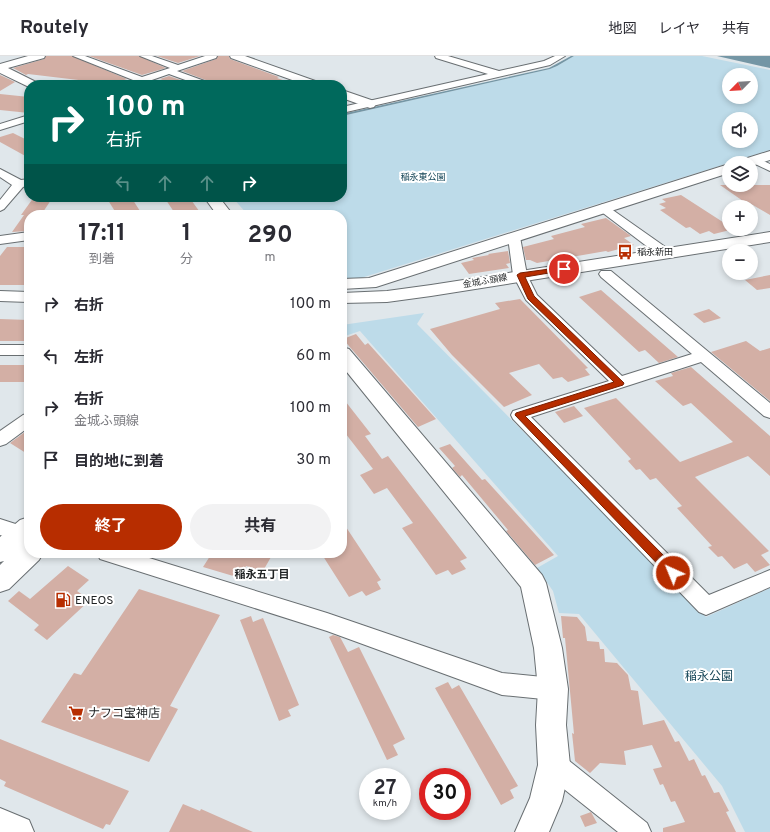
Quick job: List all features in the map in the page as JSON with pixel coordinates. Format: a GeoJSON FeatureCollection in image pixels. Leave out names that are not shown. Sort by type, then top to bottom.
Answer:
{"type":"FeatureCollection","features":[{"type":"Feature","properties":{"kind":"street"},"geometry":{"type":"LineString","coordinates":[[0,68],[40,56]]}},
{"type":"Feature","properties":{"kind":"street"},"geometry":{"type":"LineString","coordinates":[[77,56],[142,80],[213,56]]}},
{"type":"Feature","properties":{"kind":"street"},"geometry":{"type":"LineString","coordinates":[[144,56],[196,80]]}},
{"type":"Feature","properties":{"kind":"street"},"geometry":{"type":"LineString","coordinates":[[235,56],[303,80]]}},
{"type":"Feature","properties":{"kind":"street"},"geometry":{"type":"LineString","coordinates":[[439,56],[500,74]]}},
{"type":"Feature","properties":{"kind":"street"},"geometry":{"type":"LineString","coordinates":[[347,109],[547,64],[561,56]]}},
{"type":"Feature","properties":{"kind":"street"},"geometry":{"type":"LineString","coordinates":[[0,68],[24,80]]}},
{"type":"Feature","properties":{"kind":"street"},"geometry":{"type":"LineString","coordinates":[[347,96],[370,104]]}},
{"type":"Feature","properties":{"kind":"street"},"geometry":{"type":"LineString","coordinates":[[0,127],[24,120]]}},
{"type":"Feature","properties":{"kind":"street"},"geometry":{"type":"LineString","coordinates":[[758,159],[770,155]]}},
{"type":"Feature","properties":{"kind":"street"},"geometry":{"type":"LineString","coordinates":[[758,164],[770,168]]}},
{"type":"Feature","properties":{"kind":"street"},"geometry":{"type":"LineString","coordinates":[[347,284],[370,283],[722,170]]}},
{"type":"Feature","properties":{"kind":"street"},"geometry":{"type":"LineString","coordinates":[[0,172],[24,183],[0,207]]}},
{"type":"Feature","properties":{"kind":"street"},"geometry":{"type":"LineString","coordinates":[[215,202],[222,210]]}},
{"type":"Feature","properties":{"kind":"street"},"geometry":{"type":"LineString","coordinates":[[603,208],[666,254]]}},
{"type":"Feature","properties":{"kind":"street"},"geometry":{"type":"LineString","coordinates":[[0,240],[24,237]]}},
{"type":"Feature","properties":{"kind":"street"},"geometry":{"type":"LineString","coordinates":[[514,237],[523,281],[531,297],[620,383]]}},
{"type":"Feature","properties":{"kind":"street","name":"金城ふ頭線"},"geometry":{"type":"LineString","coordinates":[[347,309],[370,310],[406,307],[523,281],[666,254],[770,237]]}},
{"type":"Feature","properties":{"kind":"street"},"geometry":{"type":"LineString","coordinates":[[758,248],[770,246]]}},
{"type":"Feature","properties":{"kind":"street","name":"金城ふ頭線"},"geometry":{"type":"LineString","coordinates":[[347,298],[369,299],[523,281],[606,274],[722,254]]}},
{"type":"Feature","properties":{"kind":"street"},"geometry":{"type":"LineString","coordinates":[[606,274],[770,412]]}},
{"type":"Feature","properties":{"kind":"street"},"geometry":{"type":"LineString","coordinates":[[0,296],[24,296]]}},
{"type":"Feature","properties":{"kind":"street"},"geometry":{"type":"LineString","coordinates":[[0,306],[24,306]]}},
{"type":"Feature","properties":{"kind":"street"},"geometry":{"type":"LineString","coordinates":[[0,350],[24,350]]}},
{"type":"Feature","properties":{"kind":"street"},"geometry":{"type":"LineString","coordinates":[[703,356],[519,415],[706,606],[770,578]]}},
{"type":"Feature","properties":{"kind":"street"},"geometry":{"type":"LineString","coordinates":[[347,359],[532,583],[539,606],[548,648],[553,689],[552,725],[554,765],[546,801],[532,832]]}},
{"type":"Feature","properties":{"kind":"street"},"geometry":{"type":"LineString","coordinates":[[0,440],[24,423]]}},
{"type":"Feature","properties":{"kind":"street"},"geometry":{"type":"LineString","coordinates":[[0,552],[20,535]]}},
{"type":"Feature","properties":{"kind":"street"},"geometry":{"type":"LineString","coordinates":[[0,580],[20,535]]}},
{"type":"Feature","properties":{"kind":"street"},"geometry":{"type":"LineString","coordinates":[[123,558],[327,622],[502,684],[553,689]]}},
{"type":"Feature","properties":{"kind":"street"},"geometry":{"type":"LineString","coordinates":[[554,765],[638,832]]}},
{"type":"Feature","properties":{"kind":"street"},"geometry":{"type":"LineString","coordinates":[[0,825],[17,832]]}},
{"type":"Feature","properties":{"kind":"green space","name":"稲永東公園"},"geometry":{"type":"Polygon","coordinates":[[[574,56],[702,56],[770,70],[770,150],[751,156],[722,156],[722,165],[361,278],[347,278],[347,210],[244,210],[236,202],[347,202],[347,115],[550,69],[574,56]]]}},
{"type":"Feature","properties":{"kind":"green space","name":"稲永公園"},"geometry":{"type":"Polygon","coordinates":[[[424,313],[417,324],[706,617],[770,588],[770,832],[745,832],[722,786],[579,614],[559,613],[553,591],[537,568],[558,556],[360,331],[347,335],[347,324],[424,313]]]}},
{"type":"Feature","properties":{"kind":"shaded area"},"geometry":{"type":"Polygon","coordinates":[[[571,56],[574,56],[550,69],[347,115],[347,113],[549,68],[571,56]]]}},
{"type":"Feature","properties":{"kind":"shaded area"},"geometry":{"type":"Polygon","coordinates":[[[717,56],[770,56],[770,68],[717,56]]]}},
{"type":"Feature","properties":{"kind":"building"},"geometry":{"type":"Polygon","coordinates":[[[46,56],[72,56],[127,79],[78,80],[26,75],[13,68],[44,59],[46,56]]]}},
{"type":"Feature","properties":{"kind":"building"},"geometry":{"type":"Polygon","coordinates":[[[89,56],[139,56],[166,68],[142,75],[89,56]]]}},
{"type":"Feature","properties":{"kind":"building"},"geometry":{"type":"Polygon","coordinates":[[[157,56],[200,56],[178,63],[157,56]]]}},
{"type":"Feature","properties":{"kind":"building"},"geometry":{"type":"Polygon","coordinates":[[[218,56],[229,56],[230,59],[279,77],[277,78],[283,80],[206,80],[182,71],[216,59],[218,56]]]}},
{"type":"Feature","properties":{"kind":"building"},"geometry":{"type":"Polygon","coordinates":[[[0,75],[15,82],[0,91],[0,75]]]}},
{"type":"Feature","properties":{"kind":"building"},"geometry":{"type":"Polygon","coordinates":[[[169,76],[181,80],[163,80],[160,79],[169,76]]]}},
{"type":"Feature","properties":{"kind":"building"},"geometry":{"type":"Polygon","coordinates":[[[0,94],[24,96],[24,112],[0,110],[0,94]]]}},
{"type":"Feature","properties":{"kind":"building"},"geometry":{"type":"Polygon","coordinates":[[[13,133],[24,138],[24,155],[0,142],[0,137],[13,133]]]}},
{"type":"Feature","properties":{"kind":"building"},"geometry":{"type":"Polygon","coordinates":[[[758,185],[770,185],[770,215],[758,208],[758,200],[742,200],[730,192],[758,192],[758,185]]]}},
{"type":"Feature","properties":{"kind":"building"},"geometry":{"type":"Polygon","coordinates":[[[681,195],[722,221],[722,232],[714,234],[709,231],[700,234],[690,227],[686,228],[660,210],[666,208],[659,204],[666,202],[662,199],[681,195]]]}},
{"type":"Feature","properties":{"kind":"building"},"geometry":{"type":"Polygon","coordinates":[[[30,202],[50,202],[44,210],[25,210],[30,202]]]}},
{"type":"Feature","properties":{"kind":"building"},"geometry":{"type":"Polygon","coordinates":[[[109,202],[134,202],[139,210],[114,210],[109,202]]]}},
{"type":"Feature","properties":{"kind":"building"},"geometry":{"type":"Polygon","coordinates":[[[167,202],[193,202],[198,210],[173,210],[167,202]]]}},
{"type":"Feature","properties":{"kind":"building"},"geometry":{"type":"Polygon","coordinates":[[[24,215],[24,231],[12,232],[24,215]]]}},
{"type":"Feature","properties":{"kind":"building"},"geometry":{"type":"Polygon","coordinates":[[[606,218],[631,236],[624,238],[634,245],[608,252],[606,251],[537,263],[526,260],[523,247],[554,239],[551,236],[585,227],[581,224],[606,218]]]}},
{"type":"Feature","properties":{"kind":"building"},"geometry":{"type":"Polygon","coordinates":[[[7,247],[24,247],[24,285],[0,285],[0,256],[7,247]]]}},
{"type":"Feature","properties":{"kind":"building"},"geometry":{"type":"Polygon","coordinates":[[[508,251],[510,263],[506,264],[509,268],[469,274],[461,263],[474,260],[472,258],[508,251]]]}},
{"type":"Feature","properties":{"kind":"building"},"geometry":{"type":"Polygon","coordinates":[[[770,275],[770,288],[757,290],[745,280],[758,280],[758,277],[770,275]]]}},
{"type":"Feature","properties":{"kind":"building"},"geometry":{"type":"Polygon","coordinates":[[[601,290],[678,357],[659,363],[645,350],[639,352],[579,297],[601,290]]]}},
{"type":"Feature","properties":{"kind":"building"},"geometry":{"type":"Polygon","coordinates":[[[520,299],[588,368],[585,369],[590,375],[568,382],[562,377],[553,379],[539,364],[509,373],[532,395],[504,407],[452,355],[430,329],[500,309],[495,303],[520,299]]]}},
{"type":"Feature","properties":{"kind":"building"},"geometry":{"type":"Polygon","coordinates":[[[709,309],[721,318],[704,323],[693,314],[709,309]]]}},
{"type":"Feature","properties":{"kind":"building"},"geometry":{"type":"Polygon","coordinates":[[[0,319],[24,320],[24,341],[0,341],[0,319]]]}},
{"type":"Feature","properties":{"kind":"building"},"geometry":{"type":"Polygon","coordinates":[[[356,334],[365,345],[368,343],[436,419],[418,427],[347,344],[347,337],[356,334]]]}},
{"type":"Feature","properties":{"kind":"building"},"geometry":{"type":"Polygon","coordinates":[[[746,341],[760,351],[770,348],[770,401],[711,352],[746,341]]]}},
{"type":"Feature","properties":{"kind":"building"},"geometry":{"type":"Polygon","coordinates":[[[0,365],[24,365],[24,382],[0,382],[0,365]]]}},
{"type":"Feature","properties":{"kind":"building"},"geometry":{"type":"Polygon","coordinates":[[[691,367],[770,436],[770,476],[748,456],[695,477],[769,551],[761,555],[770,565],[755,572],[747,563],[734,569],[722,556],[718,557],[708,547],[712,546],[677,508],[682,506],[656,478],[650,480],[640,469],[636,470],[628,461],[631,459],[584,408],[616,398],[680,462],[733,442],[691,403],[683,406],[655,381],[673,376],[671,373],[691,367]]]}},
{"type":"Feature","properties":{"kind":"building"},"geometry":{"type":"Polygon","coordinates":[[[347,403],[371,434],[365,436],[382,459],[388,456],[467,558],[460,561],[466,569],[452,575],[448,570],[436,575],[402,528],[413,523],[387,488],[374,494],[360,475],[373,469],[347,435],[347,403]]]}},
{"type":"Feature","properties":{"kind":"building"},"geometry":{"type":"Polygon","coordinates":[[[574,406],[583,416],[564,423],[555,412],[574,406]]]}},
{"type":"Feature","properties":{"kind":"building"},"geometry":{"type":"Polygon","coordinates":[[[24,433],[24,452],[10,443],[24,433]]]}},
{"type":"Feature","properties":{"kind":"building"},"geometry":{"type":"Polygon","coordinates":[[[450,444],[482,480],[485,479],[554,555],[535,565],[462,475],[460,477],[452,468],[455,466],[439,448],[450,444]]]}},
{"type":"Feature","properties":{"kind":"building"},"geometry":{"type":"Polygon","coordinates":[[[347,529],[381,580],[377,582],[381,589],[366,596],[362,591],[349,597],[324,558],[347,558],[347,529]]]}},
{"type":"Feature","properties":{"kind":"building"},"geometry":{"type":"Polygon","coordinates":[[[209,558],[270,558],[263,571],[246,566],[240,578],[203,567],[209,558]]]}},
{"type":"Feature","properties":{"kind":"building"},"geometry":{"type":"Polygon","coordinates":[[[68,566],[89,580],[77,591],[90,600],[47,640],[34,630],[39,625],[8,601],[19,591],[30,599],[68,566]]]}},
{"type":"Feature","properties":{"kind":"building"},"geometry":{"type":"Polygon","coordinates":[[[139,589],[220,615],[170,706],[178,709],[149,762],[41,722],[74,673],[81,675],[139,589]]]}},
{"type":"Feature","properties":{"kind":"building"},"geometry":{"type":"Polygon","coordinates":[[[251,616],[253,622],[263,618],[299,705],[288,710],[291,716],[279,721],[240,620],[251,616]]]}},
{"type":"Feature","properties":{"kind":"building"},"geometry":{"type":"Polygon","coordinates":[[[561,616],[577,617],[585,627],[587,641],[599,642],[600,649],[604,649],[605,662],[617,663],[628,675],[631,690],[638,691],[643,725],[664,720],[675,742],[679,741],[689,761],[694,759],[702,776],[705,775],[714,793],[719,792],[729,811],[726,812],[736,832],[663,832],[663,828],[685,822],[675,801],[671,802],[663,784],[660,785],[653,769],[662,767],[652,745],[624,751],[626,765],[600,763],[590,773],[575,761],[565,638],[563,638],[561,616]]]}},
{"type":"Feature","properties":{"kind":"building"},"geometry":{"type":"Polygon","coordinates":[[[333,635],[340,637],[348,652],[359,647],[405,739],[393,745],[398,755],[387,760],[329,637],[333,635]]]}},
{"type":"Feature","properties":{"kind":"building"},"geometry":{"type":"Polygon","coordinates":[[[448,682],[452,689],[459,685],[518,786],[510,790],[514,798],[501,805],[435,688],[448,682]]]}},
{"type":"Feature","properties":{"kind":"building"},"geometry":{"type":"Polygon","coordinates":[[[0,739],[129,791],[110,825],[106,824],[103,829],[4,786],[6,782],[0,779],[0,739]]]}},
{"type":"Feature","properties":{"kind":"building"},"geometry":{"type":"Polygon","coordinates":[[[183,804],[200,811],[201,809],[253,832],[169,832],[183,804]]]}},
{"type":"Feature","properties":{"kind":"building"},"geometry":{"type":"Polygon","coordinates":[[[591,812],[597,823],[585,827],[580,816],[591,812]]]}},
{"type":"Feature","properties":{"kind":"place","name":"稲永新田"},"geometry":{"type":"Point","coordinates":[625,252]}},
{"type":"Feature","properties":{"kind":"place","name":"ENEOS"},"geometry":{"type":"Point","coordinates":[63,600]}},
{"type":"Feature","properties":{"kind":"place","name":"ナフコ宝神店"},"geometry":{"type":"Point","coordinates":[76,713]}},
{"type":"Feature","properties":{"kind":"district","name":"稲永五丁目"},"geometry":{"type":"Point","coordinates":[262,574]}},
{"type":"Feature","properties":{"kind":"route"},"geometry":{"type":"LineString","coordinates":[[564,269],[520,275],[531,297],[620,383],[519,415],[673,573]]}}]}
